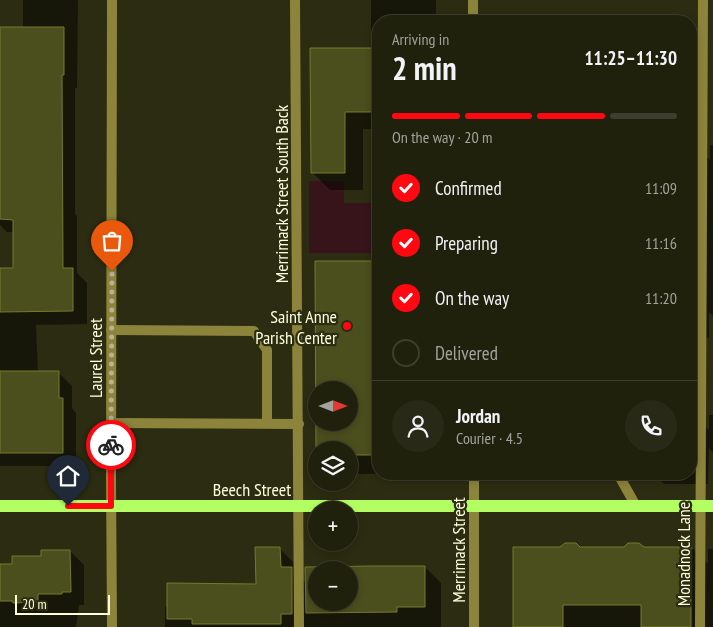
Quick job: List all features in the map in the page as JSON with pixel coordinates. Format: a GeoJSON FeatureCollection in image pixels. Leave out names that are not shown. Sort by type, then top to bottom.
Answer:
{"type":"FeatureCollection","features":[{"type":"Feature","properties":{"kind":"main road","name":"Beech Street"},"geometry":{"type":"LineString","coordinates":[[0,506],[713,506]]}},
{"type":"Feature","properties":{"kind":"street","name":"Laurel Street"},"geometry":{"type":"LineString","coordinates":[[112,0],[112,627]]}},
{"type":"Feature","properties":{"kind":"street","name":"Merrimack Street South Back"},"geometry":{"type":"LineString","coordinates":[[296,0],[299,627]]}},
{"type":"Feature","properties":{"kind":"street"},"geometry":{"type":"LineString","coordinates":[[473,0],[473,15]]}},
{"type":"Feature","properties":{"kind":"street","name":"Monadnock Lane"},"geometry":{"type":"LineString","coordinates":[[700,627],[703,0]]}},
{"type":"Feature","properties":{"kind":"street"},"geometry":{"type":"LineString","coordinates":[[111,330],[254,332],[267,350],[267,424]]}},
{"type":"Feature","properties":{"kind":"street"},"geometry":{"type":"LineString","coordinates":[[111,423],[299,424]]}},
{"type":"Feature","properties":{"kind":"street","name":"Merrimack Street"},"geometry":{"type":"LineString","coordinates":[[474,480],[474,627]]}},
{"type":"Feature","properties":{"kind":"street"},"geometry":{"type":"LineString","coordinates":[[621,480],[636,506]]}},
{"type":"Feature","properties":{"kind":"shaded area"},"geometry":{"type":"Polygon","coordinates":[[[309,181],[344,181],[344,203],[372,203],[372,253],[309,253],[309,181]]]}},
{"type":"Feature","properties":{"kind":"building"},"geometry":{"type":"Polygon","coordinates":[[[0,27],[64,27],[64,75],[62,75],[63,268],[73,268],[73,311],[0,312],[0,268],[13,268],[13,220],[0,219],[0,27]]]}},
{"type":"Feature","properties":{"kind":"building"},"geometry":{"type":"Polygon","coordinates":[[[310,48],[372,48],[372,112],[345,112],[345,173],[311,173],[310,48]]]}},
{"type":"Feature","properties":{"kind":"building","name":"Saint Anne Parish Center"},"geometry":{"type":"Polygon","coordinates":[[[315,261],[372,261],[372,455],[358,455],[358,441],[316,441],[316,431],[358,431],[358,381],[316,381],[315,261]]]}},
{"type":"Feature","properties":{"kind":"building"},"geometry":{"type":"Polygon","coordinates":[[[0,371],[59,371],[59,398],[63,398],[63,453],[0,453],[0,371]]]}},
{"type":"Feature","properties":{"kind":"building"},"geometry":{"type":"Polygon","coordinates":[[[565,543],[576,543],[580,547],[624,547],[628,543],[639,543],[644,547],[691,547],[691,627],[641,627],[641,605],[563,605],[563,627],[513,627],[513,547],[560,547],[565,543]]]}},
{"type":"Feature","properties":{"kind":"building"},"geometry":{"type":"Polygon","coordinates":[[[255,547],[280,547],[281,567],[292,567],[292,614],[281,614],[281,624],[192,624],[192,619],[167,619],[167,583],[256,584],[255,547]]]}},
{"type":"Feature","properties":{"kind":"building"},"geometry":{"type":"Polygon","coordinates":[[[41,550],[70,550],[71,592],[38,594],[38,602],[13,603],[13,601],[0,601],[0,564],[12,564],[12,556],[41,556],[41,550]]]}},
{"type":"Feature","properties":{"kind":"building"},"geometry":{"type":"Polygon","coordinates":[[[358,566],[425,566],[425,607],[397,607],[397,612],[306,613],[305,567],[308,567],[308,611],[358,611],[358,566]]]}},
{"type":"Feature","properties":{"kind":"way so far"},"geometry":{"type":"LineString","coordinates":[[111,445],[112,271]]}},
{"type":"Feature","properties":{"kind":"place","name":"Saint Anne Parish Center"},"geometry":{"type":"Point","coordinates":[347,326]}},
{"type":"Feature","properties":{"kind":"route"},"geometry":{"type":"LineString","coordinates":[[68,506],[111,506],[111,445]]}}]}
